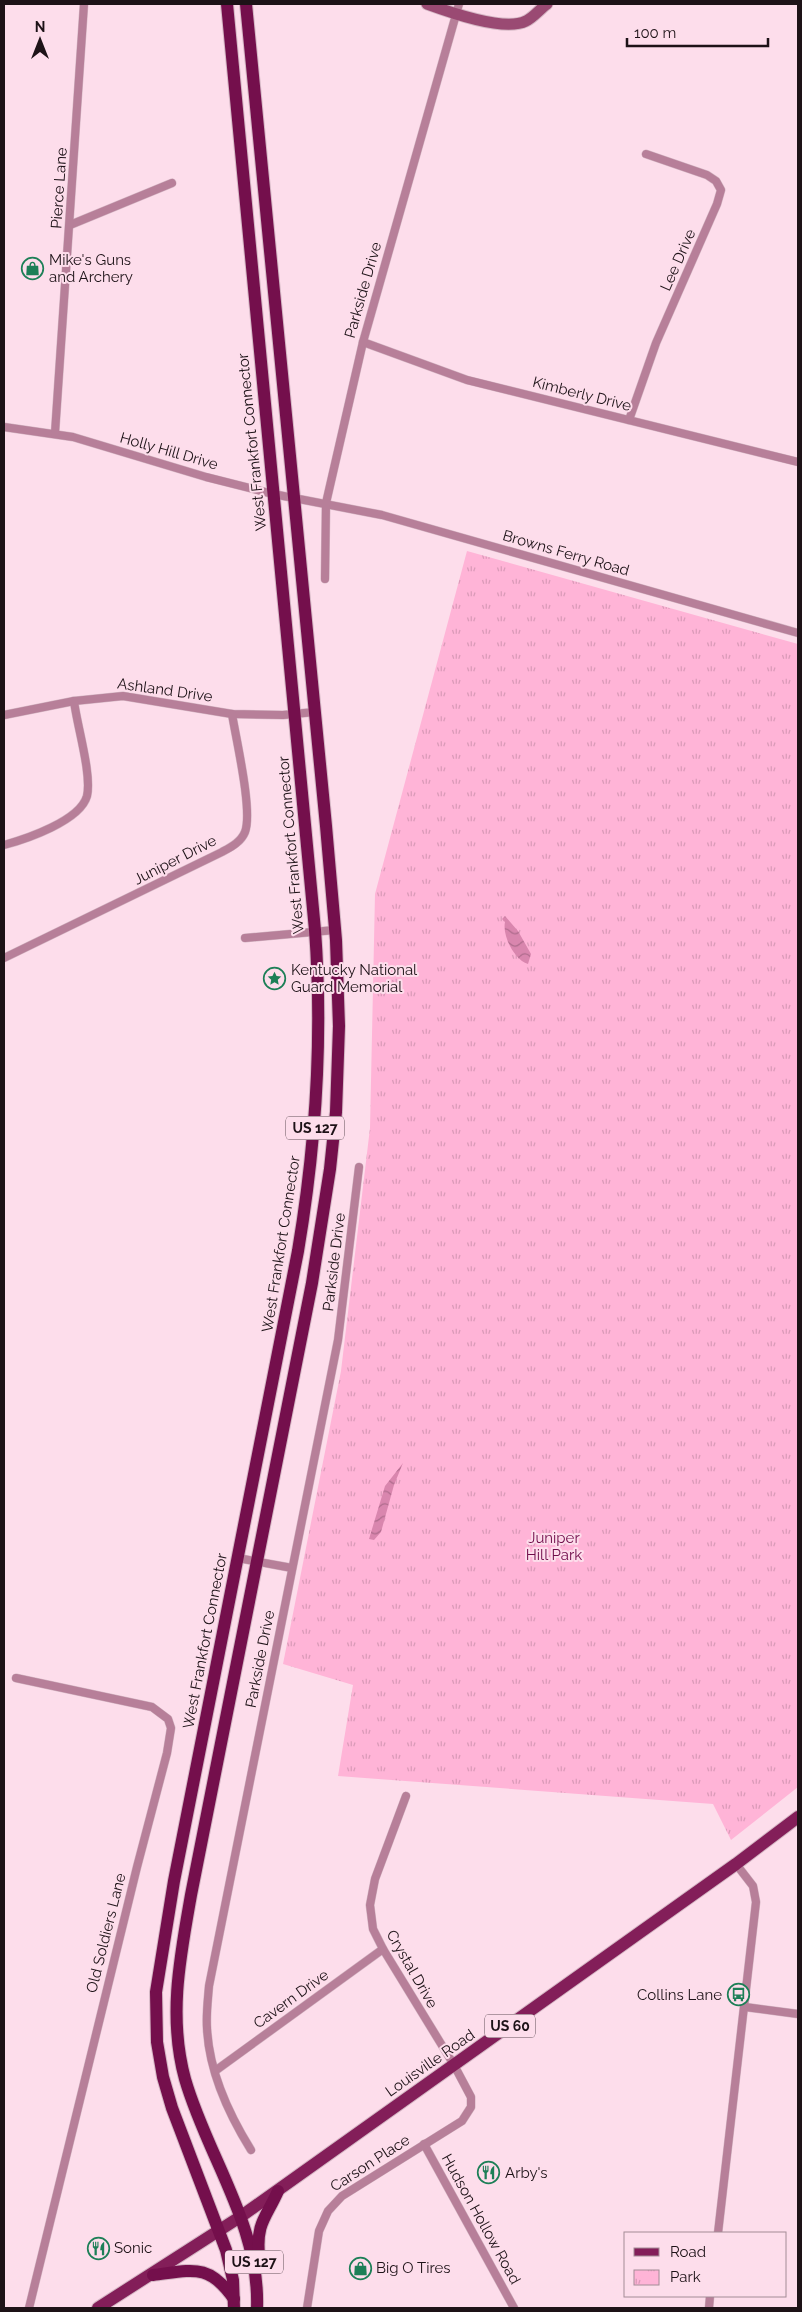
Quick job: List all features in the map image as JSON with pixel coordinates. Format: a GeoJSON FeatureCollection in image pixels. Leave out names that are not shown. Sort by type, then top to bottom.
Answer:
{"type":"FeatureCollection","features":[{"type":"Feature","properties":{"kind":"highway","name":"West Frankfort Connector"},"geometry":{"type":"LineString","coordinates":[[220,2231],[168,2093],[158,2049],[155,2007],[165,1928],[298,1251],[316,1118],[319,1042],[315,930],[227,4]]}},
{"type":"Feature","properties":{"kind":"highway","name":"US 127"},"geometry":{"type":"LineString","coordinates":[[246,4],[335,930],[338,1055],[330,1169],[317,1254],[182,1942],[176,2013],[177,2036],[186,2080],[240,2217],[255,2266],[257,2308]]}},
{"type":"Feature","properties":{"kind":"highway"},"geometry":{"type":"LineString","coordinates":[[255,2266],[259,2256],[257,2237],[260,2224],[267,2215],[278,2191]]}},
{"type":"Feature","properties":{"kind":"highway","name":"US 127"},"geometry":{"type":"LineString","coordinates":[[220,2231],[230,2265],[234,2304]]}},
{"type":"Feature","properties":{"kind":"highway"},"geometry":{"type":"LineString","coordinates":[[153,2275],[196,2271],[210,2274],[220,2280],[234,2304]]}},
{"type":"Feature","properties":{"kind":"main road"},"geometry":{"type":"LineString","coordinates":[[427,4],[458,9],[482,21],[516,23],[528,20],[547,4]]}},
{"type":"Feature","properties":{"kind":"main road","name":"Louisville Road"},"geometry":{"type":"LineString","coordinates":[[98,2308],[153,2275],[278,2191],[736,1864],[798,1817]]}},
{"type":"Feature","properties":{"kind":"street","name":"Pierce Lane"},"geometry":{"type":"LineString","coordinates":[[55,433],[84,4]]}},
{"type":"Feature","properties":{"kind":"street","name":"Parkside Drive"},"geometry":{"type":"LineString","coordinates":[[325,579],[326,503],[363,342],[458,9]]}},
{"type":"Feature","properties":{"kind":"street","name":"Lee Drive"},"geometry":{"type":"LineString","coordinates":[[629,420],[656,344],[717,204],[721,190],[716,181],[707,175],[646,154]]}},
{"type":"Feature","properties":{"kind":"street"},"geometry":{"type":"LineString","coordinates":[[70,225],[172,184]]}},
{"type":"Feature","properties":{"kind":"street","name":"Kimberly Drive"},"geometry":{"type":"LineString","coordinates":[[363,342],[466,380],[798,462]]}},
{"type":"Feature","properties":{"kind":"street","name":"Holly Hill Drive"},"geometry":{"type":"LineString","coordinates":[[4,427],[55,433],[206,477],[273,494],[326,503]]}},
{"type":"Feature","properties":{"kind":"street","name":"Browns Ferry Road"},"geometry":{"type":"LineString","coordinates":[[326,503],[382,515],[479,541],[798,633]]}},
{"type":"Feature","properties":{"kind":"street","name":"Ashland Drive"},"geometry":{"type":"LineString","coordinates":[[4,715],[74,701],[123,696],[232,714],[295,714],[315,712]]}},
{"type":"Feature","properties":{"kind":"street"},"geometry":{"type":"LineString","coordinates":[[4,846],[59,823],[78,810],[84,802],[87,782],[74,701]]}},
{"type":"Feature","properties":{"kind":"street","name":"Juniper Drive"},"geometry":{"type":"LineString","coordinates":[[4,958],[215,856],[241,839],[247,824],[247,813],[232,714]]}},
{"type":"Feature","properties":{"kind":"street"},"geometry":{"type":"LineString","coordinates":[[245,938],[315,930],[335,930]]}},
{"type":"Feature","properties":{"kind":"street","name":"Parkside Drive"},"geometry":{"type":"LineString","coordinates":[[251,2150],[227,2106],[215,2071],[207,2028],[209,1986],[338,1340],[359,1167]]}},
{"type":"Feature","properties":{"kind":"street"},"geometry":{"type":"LineString","coordinates":[[238,1558],[292,1568]]}},
{"type":"Feature","properties":{"kind":"street","name":"Old Soldiers Lane"},"geometry":{"type":"LineString","coordinates":[[16,1678],[152,1707],[168,1719],[171,1728],[167,1753],[28,2308]]}},
{"type":"Feature","properties":{"kind":"street","name":"Crystal Drive"},"geometry":{"type":"LineString","coordinates":[[406,1796],[383,1854],[371,1892],[371,1917],[383,1949],[454,2065]]}},
{"type":"Feature","properties":{"kind":"street"},"geometry":{"type":"LineString","coordinates":[[718,2232],[745,2006],[756,1894],[753,1886],[736,1864]]}},
{"type":"Feature","properties":{"kind":"street","name":"Cavern Drive"},"geometry":{"type":"LineString","coordinates":[[215,2071],[383,1949]]}},
{"type":"Feature","properties":{"kind":"street"},"geometry":{"type":"LineString","coordinates":[[745,2006],[798,2014]]}},
{"type":"Feature","properties":{"kind":"street","name":"Carson Place"},"geometry":{"type":"LineString","coordinates":[[307,2308],[318,2237],[328,2211],[351,2189],[462,2121],[471,2107],[471,2097],[454,2065]]}},
{"type":"Feature","properties":{"kind":"street","name":"Hudson Hollow Road"},"geometry":{"type":"LineString","coordinates":[[424,2144],[514,2308]]}},
{"type":"Feature","properties":{"kind":"green space","name":"Juniper Hill Park"},"geometry":{"type":"Polygon","coordinates":[[[467,551],[798,644],[798,1787],[731,1840],[713,1804],[338,1776],[353,1685],[283,1664],[341,1371],[370,1128],[375,894],[467,551]]]}},
{"type":"Feature","properties":{"kind":"water"},"geometry":{"type":"Polygon","coordinates":[[[505,916],[518,931],[531,954],[528,964],[518,958],[507,940],[505,922],[502,919],[505,916]]]}},
{"type":"Feature","properties":{"kind":"water"},"geometry":{"type":"Polygon","coordinates":[[[403,1463],[394,1485],[381,1532],[374,1540],[369,1539],[385,1486],[403,1463]]]}},
{"type":"Feature","properties":{"kind":"place","name":"Mike's Guns and Archery"},"geometry":{"type":"Point","coordinates":[33,269]}},
{"type":"Feature","properties":{"kind":"place","name":"Kentucky National Guard Memorial"},"geometry":{"type":"Point","coordinates":[275,979]}},
{"type":"Feature","properties":{"kind":"place","name":"Collins Lane"},"geometry":{"type":"Point","coordinates":[738,1995]}},
{"type":"Feature","properties":{"kind":"place","name":"Arby's"},"geometry":{"type":"Point","coordinates":[489,2173]}},
{"type":"Feature","properties":{"kind":"place","name":"Sonic"},"geometry":{"type":"Point","coordinates":[98,2248]}},
{"type":"Feature","properties":{"kind":"place","name":"Big O Tires"},"geometry":{"type":"Point","coordinates":[360,2268]}}]}
